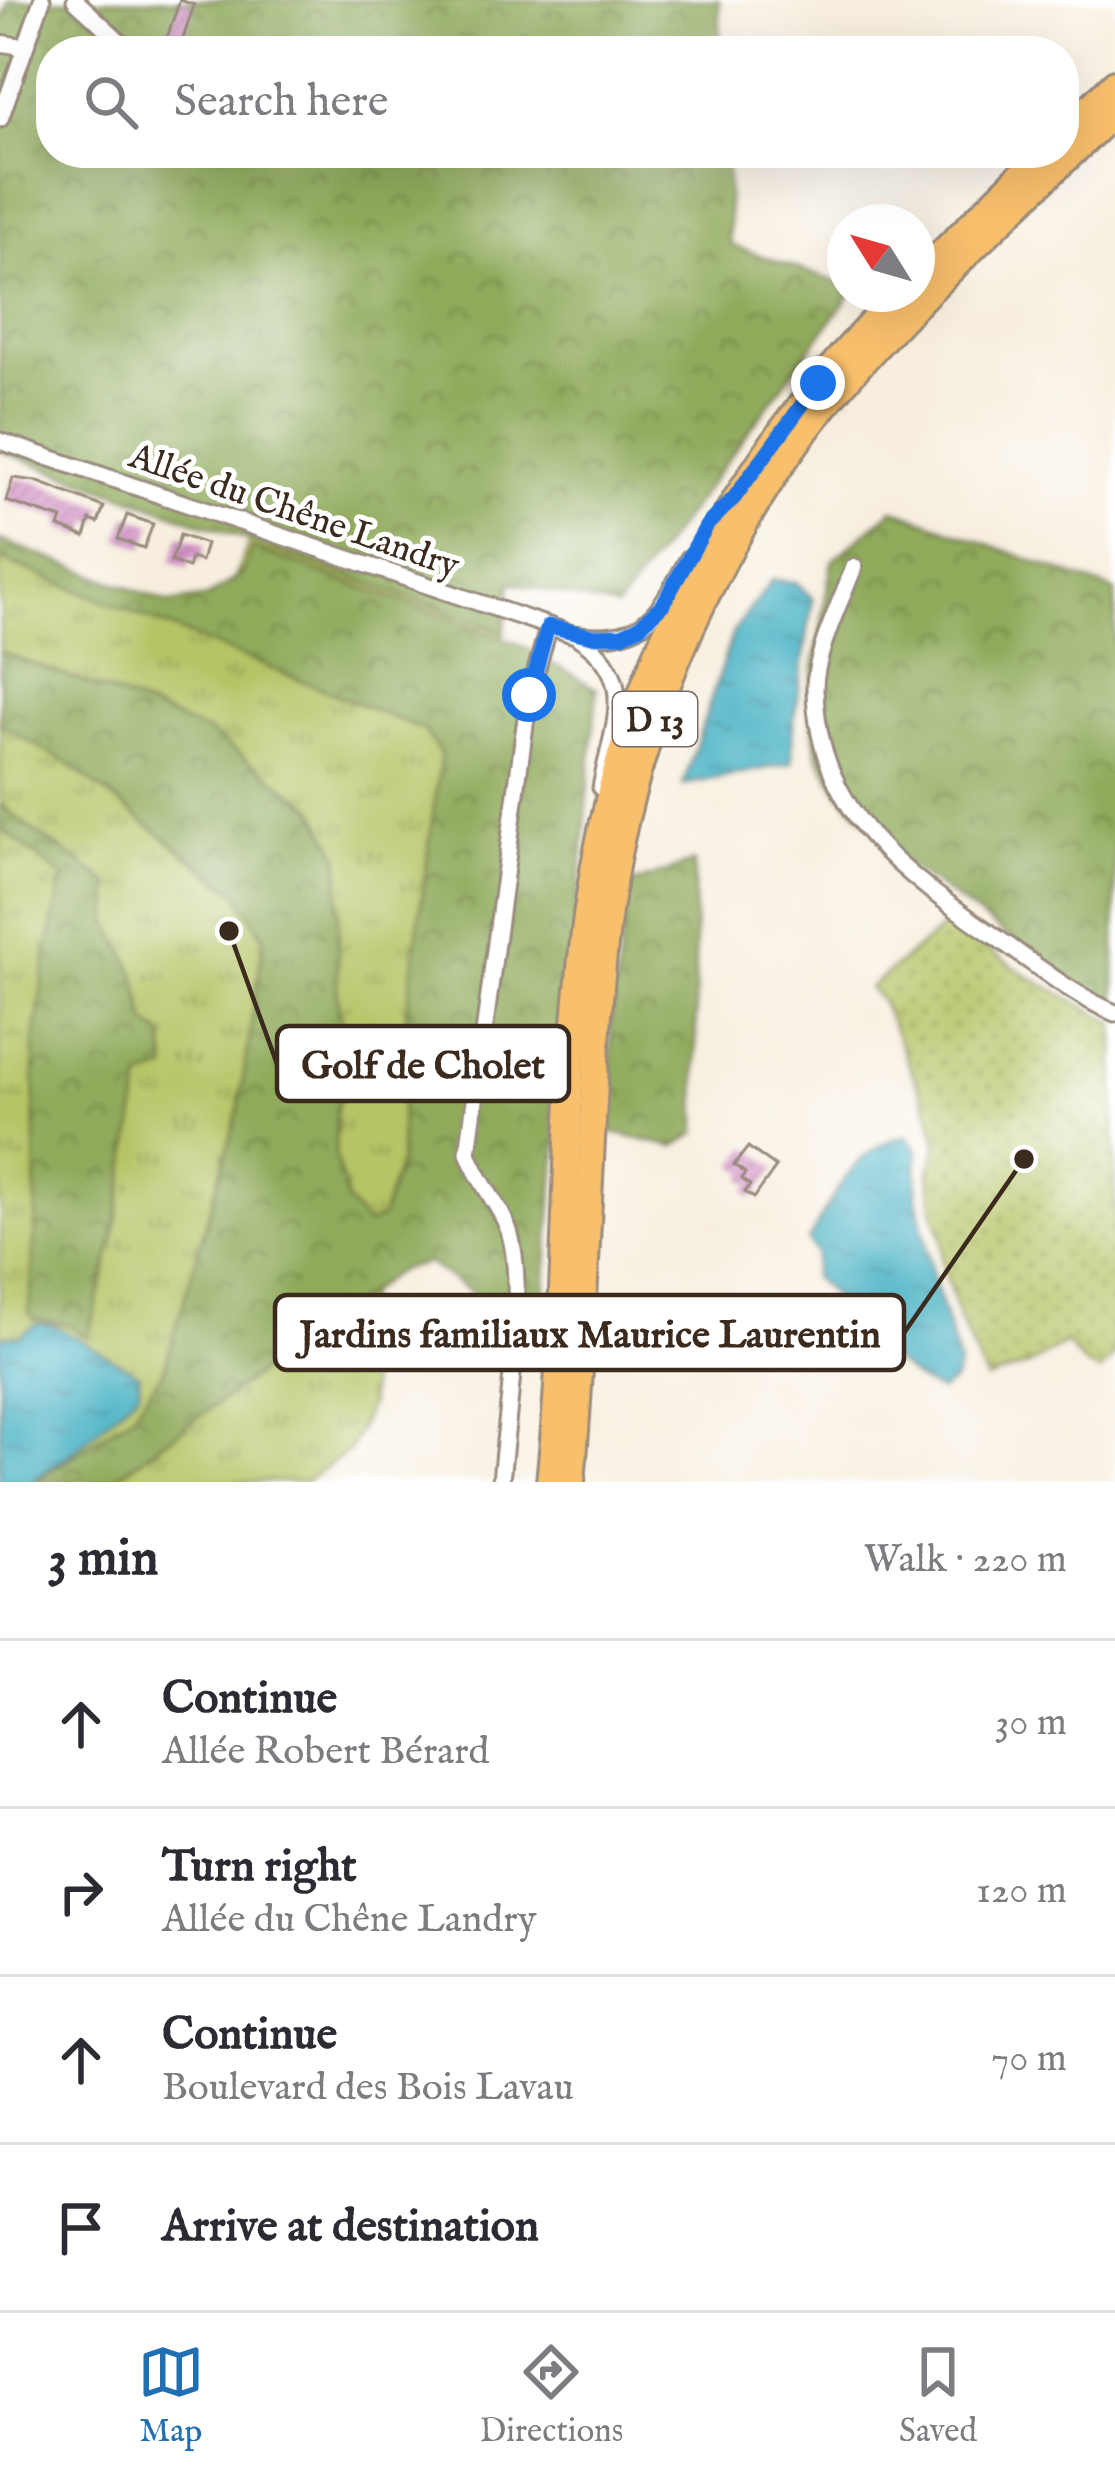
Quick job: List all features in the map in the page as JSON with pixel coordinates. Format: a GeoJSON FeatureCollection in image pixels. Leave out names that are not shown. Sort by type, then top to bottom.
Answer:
{"type":"FeatureCollection","features":[{"type":"Feature","properties":{"kind":"main road"},"geometry":{"type":"LineString","coordinates":[[1079,117],[1115,82]]}},
{"type":"Feature","properties":{"kind":"main road","name":"D 13"},"geometry":{"type":"LineString","coordinates":[[1079,148],[1115,112]]}},
{"type":"Feature","properties":{"kind":"main road"},"geometry":{"type":"LineString","coordinates":[[935,259],[1027,168]]}},
{"type":"Feature","properties":{"kind":"main road","name":"D 13"},"geometry":{"type":"LineString","coordinates":[[572,1482],[605,941],[640,770],[679,658],[734,545],[776,474],[836,395],[1058,168]]}},
{"type":"Feature","properties":{"kind":"main road","name":"D 13"},"geometry":{"type":"LineString","coordinates":[[549,1482],[574,1040],[588,902],[633,712],[681,597],[734,498],[818,383],[883,312]]}},
{"type":"Feature","properties":{"kind":"street"},"geometry":{"type":"LineString","coordinates":[[0,119],[42,0]]}},
{"type":"Feature","properties":{"kind":"street"},"geometry":{"type":"LineString","coordinates":[[75,0],[114,36]]}},
{"type":"Feature","properties":{"kind":"street"},"geometry":{"type":"LineString","coordinates":[[0,43],[25,47]]}},
{"type":"Feature","properties":{"kind":"street","name":"Allée du Chêne Landry"},"geometry":{"type":"LineString","coordinates":[[0,441],[572,634],[604,655],[619,686],[587,864],[588,902]]}},
{"type":"Feature","properties":{"kind":"street","name":"Allée du Chêne Landry"},"geometry":{"type":"LineString","coordinates":[[572,634],[622,635],[639,627],[663,604],[707,525],[734,498]]}},
{"type":"Feature","properties":{"kind":"street"},"geometry":{"type":"LineString","coordinates":[[854,567],[814,686],[822,745],[840,791],[901,869],[1082,998],[1115,1013]]}},
{"type":"Feature","properties":{"kind":"street"},"geometry":{"type":"LineString","coordinates":[[501,1482],[516,1296],[514,1252],[507,1224],[478,1181],[468,1153],[529,695],[548,626]]}},
{"type":"Feature","properties":{"kind":"green space"},"geometry":{"type":"Polygon","coordinates":[[[9,0],[719,0],[720,36],[36,36],[36,168],[727,168],[730,245],[827,279],[827,312],[838,312],[617,608],[511,582],[504,632],[0,451],[0,27],[9,0]]]}},
{"type":"Feature","properties":{"kind":"green space"},"geometry":{"type":"Polygon","coordinates":[[[893,509],[1115,591],[1115,1004],[1084,991],[909,866],[840,794],[818,756],[808,702],[832,561],[893,509]]]}},
{"type":"Feature","properties":{"kind":"green space"},"geometry":{"type":"Polygon","coordinates":[[[0,540],[170,603],[207,597],[242,574],[253,548],[517,643],[597,689],[543,1311],[491,1306],[428,1263],[399,1270],[110,1482],[35,1482],[133,1414],[164,1370],[239,1108],[264,938],[238,894],[67,763],[0,724],[0,652],[210,733],[313,807],[340,857],[337,994],[350,1067],[336,1110],[335,1154],[347,1201],[367,1225],[381,1218],[400,1161],[404,1033],[441,755],[424,730],[0,559],[0,540]]]}},
{"type":"Feature","properties":{"kind":"green space"},"geometry":{"type":"Polygon","coordinates":[[[250,540],[504,632],[413,1231],[367,1296],[370,1404],[350,1450],[305,1482],[0,1482],[0,553],[216,628],[250,540]]]}},
{"type":"Feature","properties":{"kind":"green space"},"geometry":{"type":"Polygon","coordinates":[[[0,803],[110,885],[109,922],[136,976],[146,1021],[164,1037],[167,1069],[141,1079],[114,1238],[88,1337],[69,1325],[33,1319],[29,1311],[36,1214],[34,1042],[63,877],[0,828],[0,803]]]}},
{"type":"Feature","properties":{"kind":"green space"},"geometry":{"type":"Polygon","coordinates":[[[694,862],[697,1133],[674,1147],[610,1132],[611,1018],[629,885],[694,862]]]}},
{"type":"Feature","properties":{"kind":"green space"},"geometry":{"type":"Polygon","coordinates":[[[948,923],[1028,976],[1115,1023],[1115,1355],[1100,1372],[1084,1364],[1066,1343],[1028,1366],[986,1380],[960,1321],[942,1263],[942,1240],[933,1210],[930,1171],[937,1146],[930,1114],[881,1000],[869,988],[948,923]]]}},
{"type":"Feature","properties":{"kind":"water"},"geometry":{"type":"Polygon","coordinates":[[[772,580],[796,582],[813,599],[792,763],[683,785],[733,632],[772,580]]]}},
{"type":"Feature","properties":{"kind":"water"},"geometry":{"type":"Polygon","coordinates":[[[908,1136],[918,1150],[917,1196],[932,1274],[959,1364],[954,1381],[940,1391],[889,1357],[813,1277],[816,1253],[808,1241],[859,1161],[889,1141],[908,1136]]]}},
{"type":"Feature","properties":{"kind":"water"},"geometry":{"type":"Polygon","coordinates":[[[37,1324],[55,1326],[139,1374],[139,1391],[73,1452],[30,1482],[0,1482],[0,1336],[19,1336],[37,1324]]]}},
{"type":"Feature","properties":{"kind":"building"},"geometry":{"type":"Polygon","coordinates":[[[180,0],[194,5],[184,36],[167,36],[180,0]]]}},
{"type":"Feature","properties":{"kind":"building"},"geometry":{"type":"Polygon","coordinates":[[[13,478],[36,481],[104,507],[98,523],[90,520],[85,537],[59,527],[62,519],[6,501],[13,478]]]}},
{"type":"Feature","properties":{"kind":"building"},"geometry":{"type":"Polygon","coordinates":[[[127,515],[153,524],[144,548],[118,539],[127,515]]]}},
{"type":"Feature","properties":{"kind":"building"},"geometry":{"type":"Polygon","coordinates":[[[180,535],[206,544],[201,561],[191,558],[188,568],[171,561],[180,535]]]}},
{"type":"Feature","properties":{"kind":"building"},"geometry":{"type":"Polygon","coordinates":[[[748,1147],[776,1167],[754,1198],[745,1192],[750,1185],[742,1179],[745,1173],[734,1165],[748,1147]]]}},
{"type":"Feature","properties":{"kind":"place","name":"Golf de Cholet"},"geometry":{"type":"Point","coordinates":[229,931]}},
{"type":"Feature","properties":{"kind":"place","name":"Jardins familiaux Maurice Laurentin"},"geometry":{"type":"Point","coordinates":[1024,1159]}},
{"type":"Feature","properties":{"kind":"route"},"geometry":{"type":"LineString","coordinates":[[529,695],[548,626],[572,634],[622,635],[639,627],[663,604],[707,525],[734,498],[818,383]]}}]}
